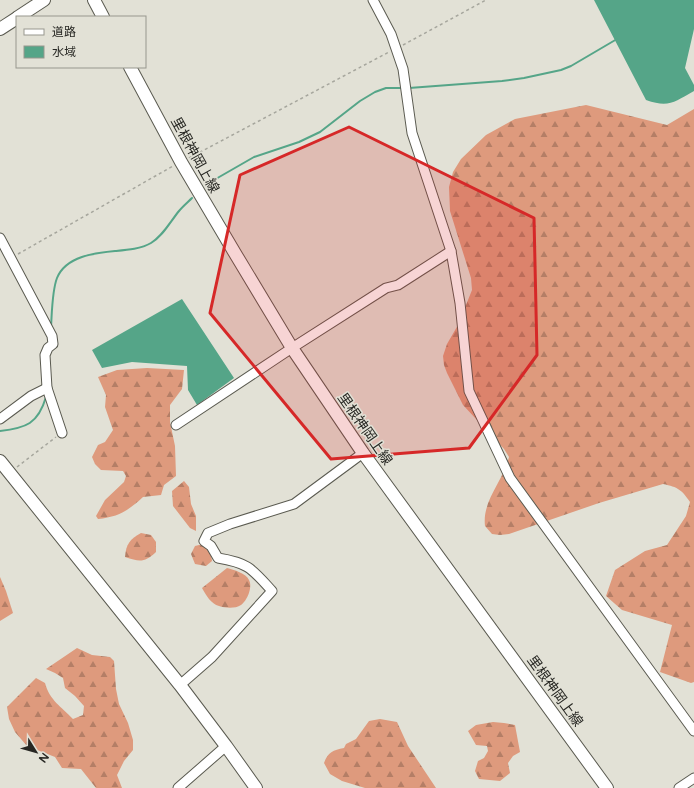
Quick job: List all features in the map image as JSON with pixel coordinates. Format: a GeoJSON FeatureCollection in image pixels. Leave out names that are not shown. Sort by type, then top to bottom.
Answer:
{"type":"FeatureCollection","features":[{"type":"Feature","properties":{"kind":"main road"},"geometry":{"type":"LineString","coordinates":[[20,16],[44,0]]}},
{"type":"Feature","properties":{"kind":"main road"},"geometry":{"type":"LineString","coordinates":[[94,0],[102,16]]}},
{"type":"Feature","properties":{"kind":"main road"},"geometry":{"type":"LineString","coordinates":[[0,29],[16,18]]}},
{"type":"Feature","properties":{"kind":"main road","name":"里根神岡上線"},"geometry":{"type":"LineString","coordinates":[[131,68],[181,162],[292,348],[363,453],[608,788]]}},
{"type":"Feature","properties":{"kind":"main road"},"geometry":{"type":"LineString","coordinates":[[0,461],[180,685],[256,788]]}},
{"type":"Feature","properties":{"kind":"street"},"geometry":{"type":"LineString","coordinates":[[373,0],[391,34],[403,69],[412,133],[451,251],[460,303],[469,391],[510,478],[694,731]]}},
{"type":"Feature","properties":{"kind":"street"},"geometry":{"type":"LineString","coordinates":[[0,238],[52,336],[53,344],[48,348],[44,355],[47,388],[62,433]]}},
{"type":"Feature","properties":{"kind":"street"},"geometry":{"type":"LineString","coordinates":[[176,425],[386,288],[398,285],[451,251]]}},
{"type":"Feature","properties":{"kind":"street"},"geometry":{"type":"LineString","coordinates":[[0,418],[31,396],[47,388]]}},
{"type":"Feature","properties":{"kind":"street"},"geometry":{"type":"LineString","coordinates":[[180,685],[212,657],[272,591],[252,569],[236,561],[218,558],[211,546],[204,541],[208,533],[230,524],[294,504],[363,453]]}},
{"type":"Feature","properties":{"kind":"street"},"geometry":{"type":"LineString","coordinates":[[178,788],[226,746]]}},
{"type":"Feature","properties":{"kind":"street"},"geometry":{"type":"LineString","coordinates":[[679,788],[694,778]]}},
{"type":"Feature","properties":{"kind":"path"},"geometry":{"type":"LineString","coordinates":[[11,258],[181,162],[486,0]]}},
{"type":"Feature","properties":{"kind":"path"},"geometry":{"type":"LineString","coordinates":[[10,472],[62,433]]}},
{"type":"Feature","properties":{"kind":"highlighted area"},"geometry":{"type":"Polygon","coordinates":[[[349,127],[534,218],[537,355],[469,448],[331,459],[210,313],[240,175],[349,127]]]}},
{"type":"Feature","properties":{"kind":"green space"},"geometry":{"type":"Polygon","coordinates":[[[586,105],[667,125],[694,109],[694,682],[691,683],[660,672],[672,625],[622,610],[606,596],[615,570],[645,551],[667,545],[686,516],[690,502],[687,498],[679,490],[672,486],[663,484],[599,503],[509,534],[492,534],[485,526],[485,517],[490,499],[509,457],[504,449],[463,405],[444,365],[443,356],[447,344],[458,325],[472,290],[471,278],[450,211],[449,187],[453,172],[461,159],[486,135],[515,119],[586,105]]]}},
{"type":"Feature","properties":{"kind":"green space"},"geometry":{"type":"Polygon","coordinates":[[[147,368],[184,370],[182,389],[170,405],[170,422],[175,446],[176,476],[164,485],[161,495],[143,497],[117,515],[98,519],[96,516],[105,500],[124,482],[126,476],[123,471],[101,470],[95,464],[92,457],[98,445],[105,442],[113,430],[105,407],[106,395],[98,377],[117,370],[147,368]]]}},
{"type":"Feature","properties":{"kind":"green space"},"geometry":{"type":"Polygon","coordinates":[[[184,481],[189,487],[191,504],[196,516],[196,531],[190,528],[173,506],[172,491],[184,481]]]}},
{"type":"Feature","properties":{"kind":"green space"},"geometry":{"type":"Polygon","coordinates":[[[141,533],[151,535],[156,542],[156,552],[145,560],[138,561],[125,557],[129,542],[141,533]]]}},
{"type":"Feature","properties":{"kind":"green space"},"geometry":{"type":"Polygon","coordinates":[[[203,544],[210,547],[212,561],[206,566],[195,564],[191,554],[195,546],[203,544]]]}},
{"type":"Feature","properties":{"kind":"green space"},"geometry":{"type":"Polygon","coordinates":[[[227,568],[243,574],[250,583],[249,594],[245,600],[241,605],[233,608],[216,605],[209,599],[202,588],[227,568]]]}},
{"type":"Feature","properties":{"kind":"green space"},"geometry":{"type":"Polygon","coordinates":[[[0,577],[13,613],[0,621],[0,577]]]}},
{"type":"Feature","properties":{"kind":"green space"},"geometry":{"type":"Polygon","coordinates":[[[77,648],[92,655],[110,657],[114,661],[116,689],[119,704],[128,723],[133,740],[133,750],[124,761],[117,775],[122,788],[96,788],[81,769],[62,768],[55,757],[27,746],[15,732],[9,719],[7,707],[36,678],[45,683],[56,703],[73,719],[83,715],[84,706],[65,688],[63,678],[46,669],[77,648]]]}},
{"type":"Feature","properties":{"kind":"green space"},"geometry":{"type":"Polygon","coordinates":[[[380,719],[397,722],[408,746],[436,788],[365,788],[342,781],[330,774],[324,763],[329,754],[344,748],[346,744],[356,739],[369,721],[380,719]]]}},
{"type":"Feature","properties":{"kind":"green space"},"geometry":{"type":"Polygon","coordinates":[[[493,722],[515,725],[520,752],[513,756],[508,763],[510,773],[500,781],[479,779],[475,771],[478,761],[484,758],[488,751],[487,746],[476,745],[468,731],[476,725],[493,722]]]}},
{"type":"Feature","properties":{"kind":"water"},"geometry":{"type":"Polygon","coordinates":[[[594,0],[694,0],[694,29],[685,68],[694,85],[694,91],[676,101],[666,104],[646,100],[594,0]]]}},
{"type":"Feature","properties":{"kind":"water"},"geometry":{"type":"Polygon","coordinates":[[[182,299],[234,378],[197,405],[188,390],[187,366],[132,362],[102,368],[92,350],[182,299]]]}},
{"type":"Feature","properties":{"kind":"waterway"},"geometry":{"type":"LineString","coordinates":[[409,88],[502,81],[561,70],[571,66],[617,39]]}},
{"type":"Feature","properties":{"kind":"waterway"},"geometry":{"type":"LineString","coordinates":[[207,184],[254,157],[299,142],[320,132],[360,101],[375,92],[386,88],[403,88]]}},
{"type":"Feature","properties":{"kind":"waterway"},"geometry":{"type":"LineString","coordinates":[[51,327],[52,302],[55,283],[61,271],[67,265],[82,257],[134,249],[151,243],[163,233],[179,211],[192,198]]}},
{"type":"Feature","properties":{"kind":"waterway"},"geometry":{"type":"LineString","coordinates":[[0,431],[17,428],[30,423],[39,413],[46,397]]}}]}
